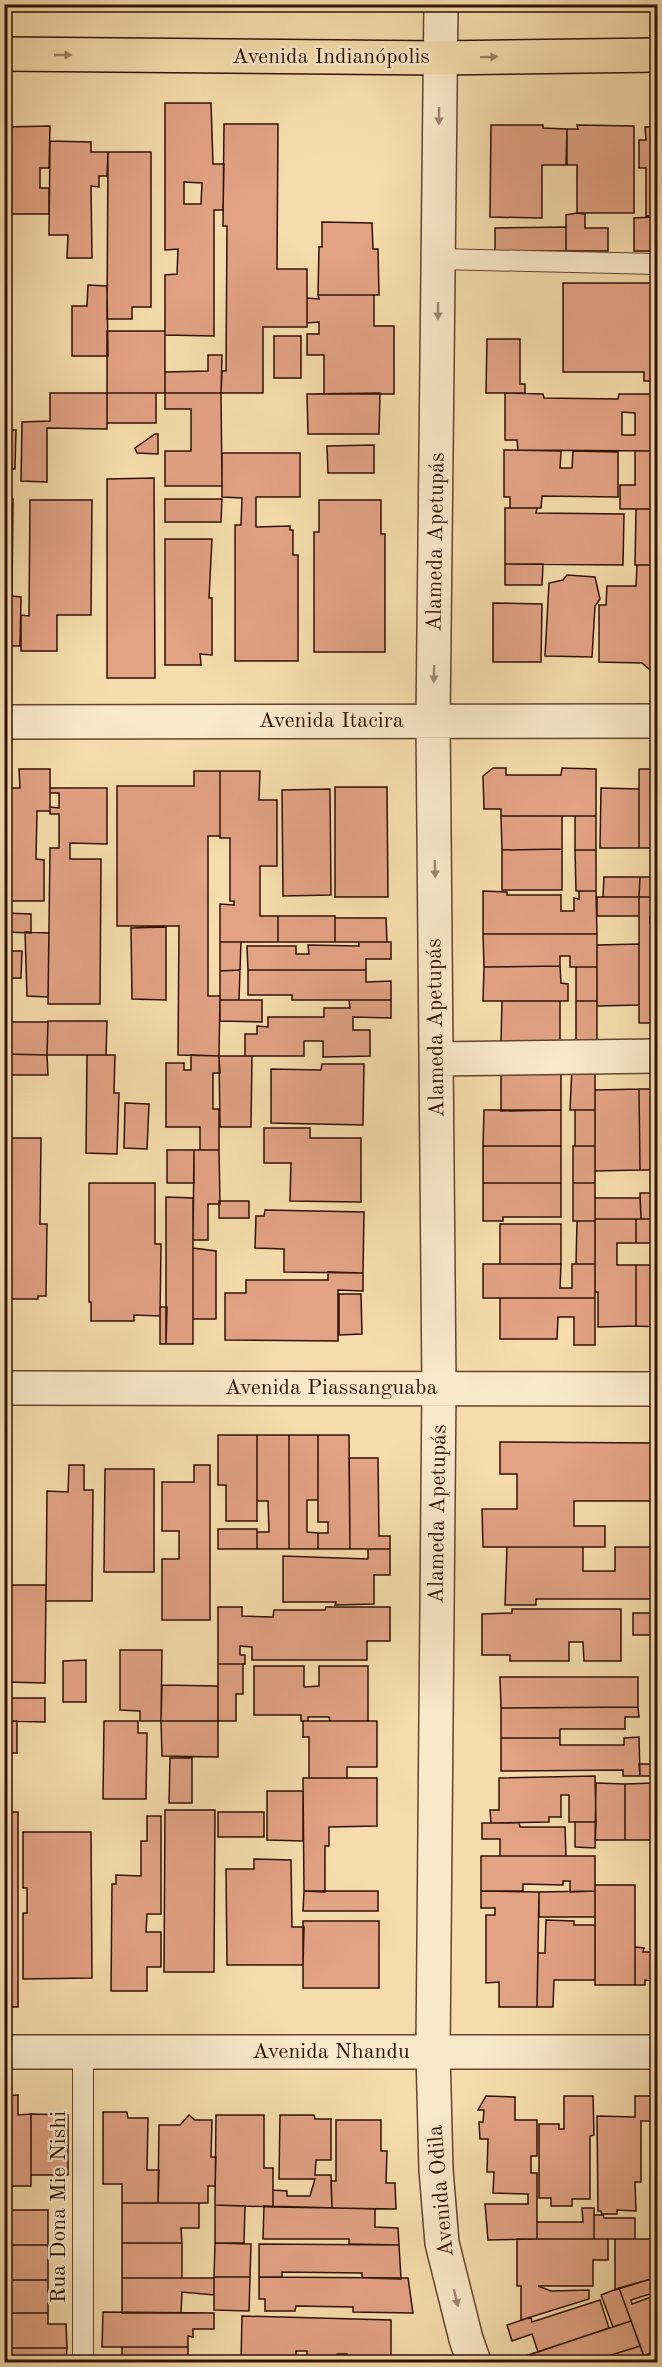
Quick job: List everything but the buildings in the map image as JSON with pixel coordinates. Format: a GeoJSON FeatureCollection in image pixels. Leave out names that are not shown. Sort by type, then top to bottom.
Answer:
{"type":"FeatureCollection","features":[{"type":"Feature","properties":{"kind":"main road","name":"Avenida Indianópolis"},"geometry":{"type":"LineString","coordinates":[[4,54],[440,58],[657,55]]}},
{"type":"Feature","properties":{"kind":"street","name":"Alameda Apetupás"},"geometry":{"type":"LineString","coordinates":[[433,2052],[439,1388],[433,721],[441,4]]}},
{"type":"Feature","properties":{"kind":"street","name":"Avenida Itacira"},"geometry":{"type":"LineString","coordinates":[[4,722],[657,721]]}},
{"type":"Feature","properties":{"kind":"street"},"geometry":{"type":"LineString","coordinates":[[437,1059],[657,1056]]}},
{"type":"Feature","properties":{"kind":"street","name":"Avenida Piassanguaba"},"geometry":{"type":"LineString","coordinates":[[4,1388],[657,1389]]}},
{"type":"Feature","properties":{"kind":"street","name":"Avenida Nhandu"},"geometry":{"type":"LineString","coordinates":[[4,2052],[657,2052]]}},
{"type":"Feature","properties":{"kind":"street","name":"Avenida Odila"},"geometry":{"type":"LineString","coordinates":[[433,2052],[436,2170],[442,2243],[474,2362]]}},
{"type":"Feature","properties":{"kind":"lane"},"geometry":{"type":"LineString","coordinates":[[438,259],[657,264]]}},
{"type":"Feature","properties":{"kind":"lane","name":"Rua Dona Mie Nishi"},"geometry":{"type":"LineString","coordinates":[[83,2052],[83,2362]]}}]}
